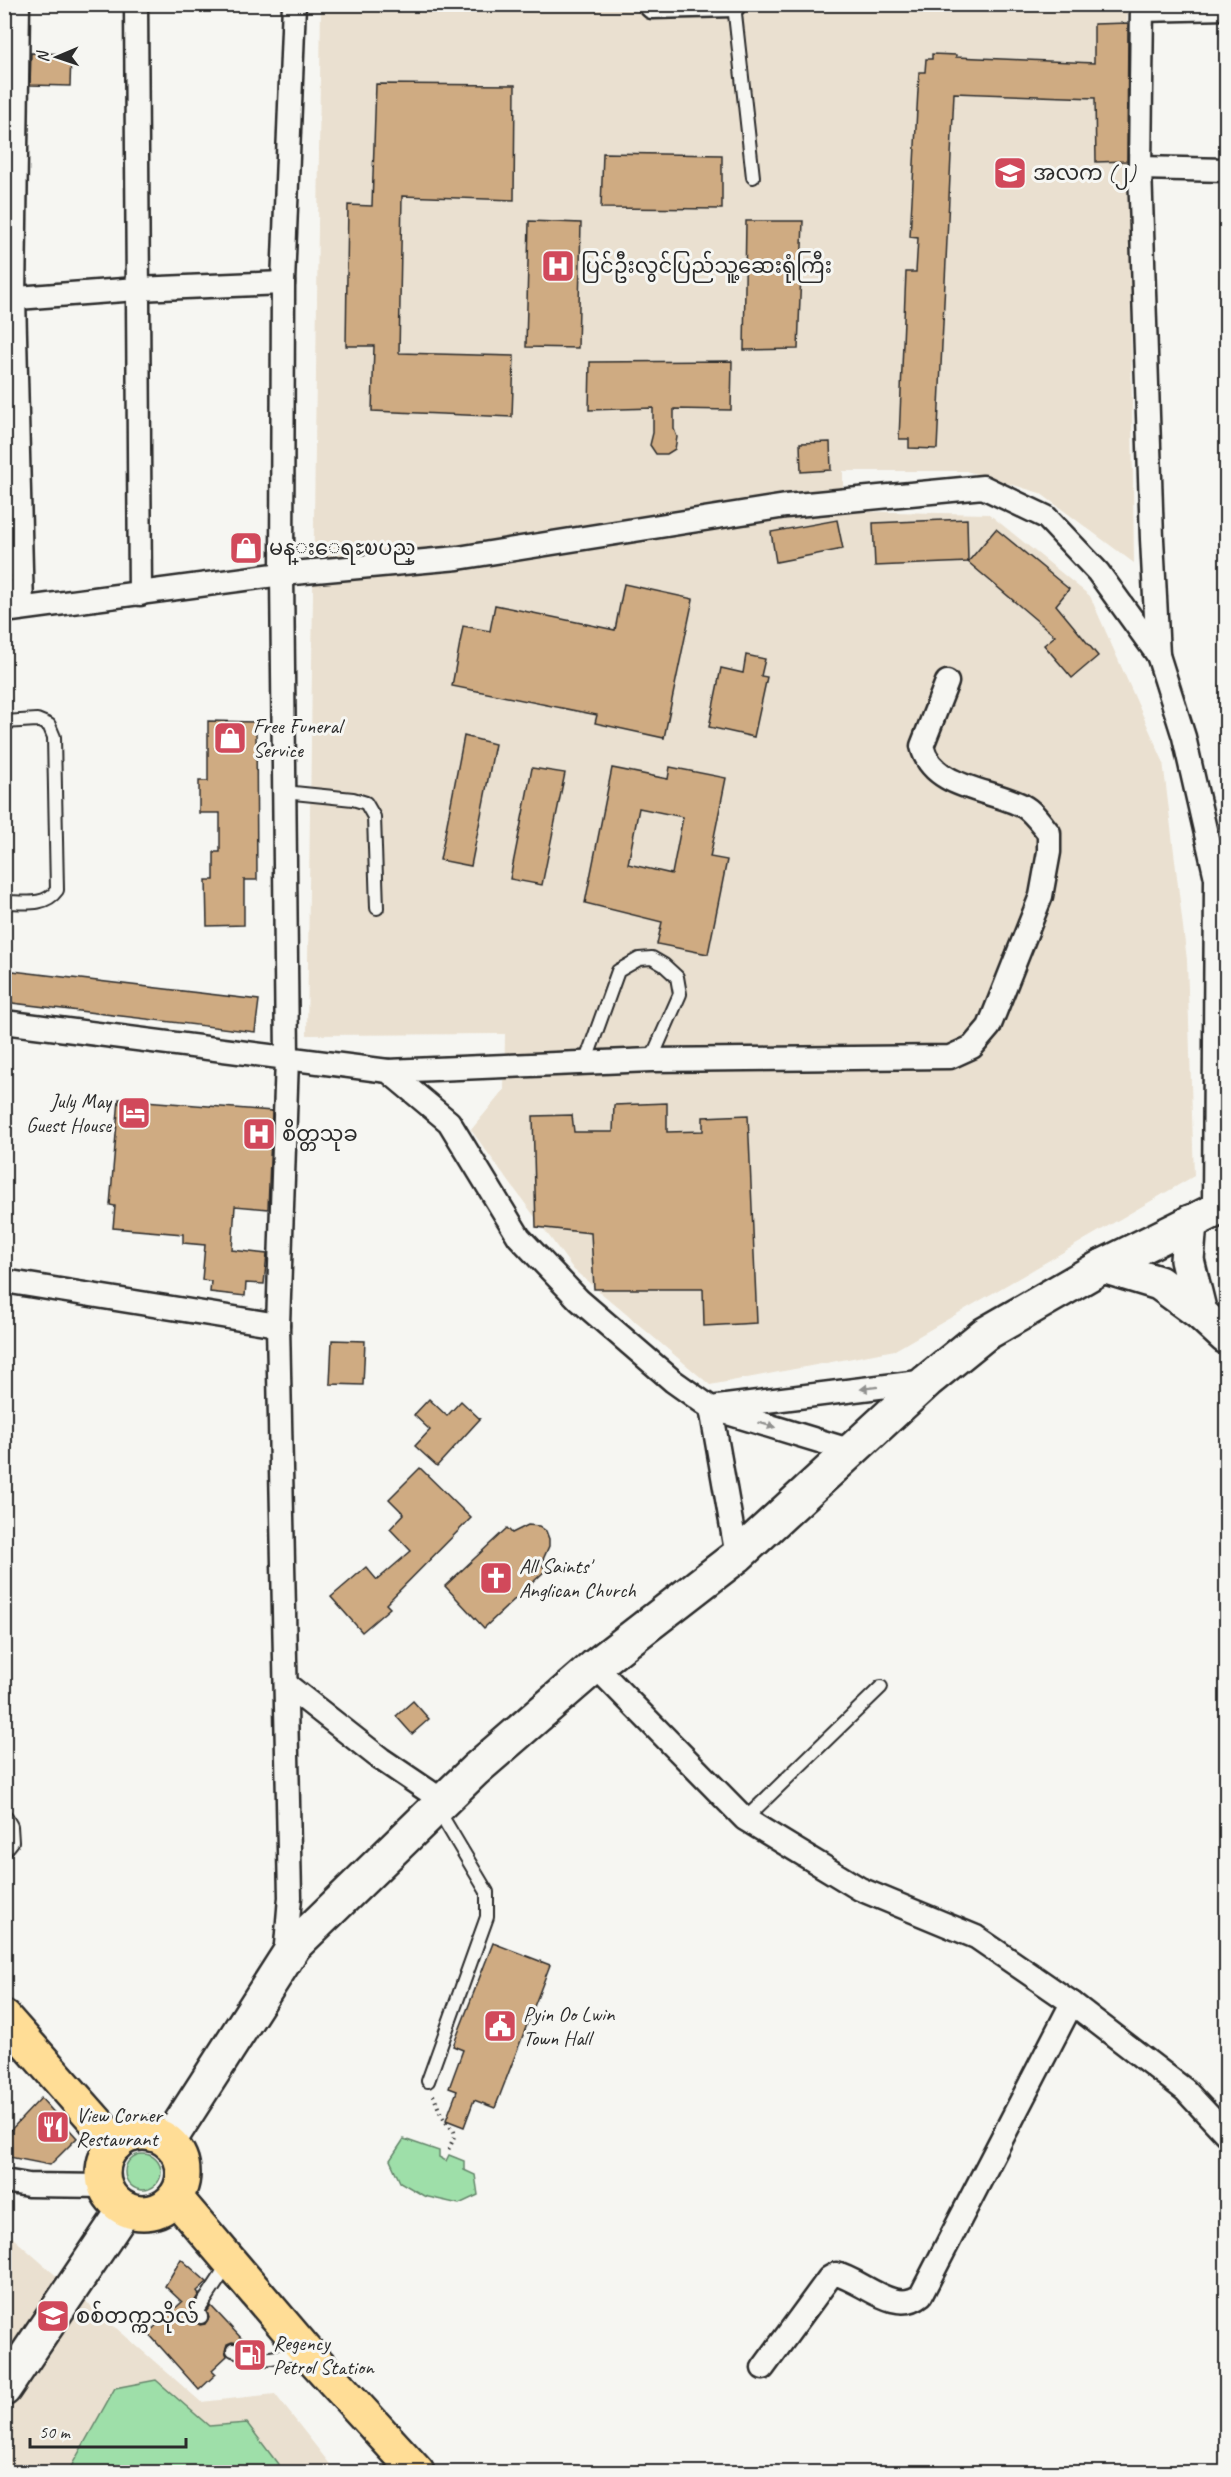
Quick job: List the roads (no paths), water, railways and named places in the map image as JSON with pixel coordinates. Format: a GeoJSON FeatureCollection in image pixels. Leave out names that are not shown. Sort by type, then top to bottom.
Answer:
{"type":"FeatureCollection","features":[{"type":"Feature","properties":{"kind":"highway"},"geometry":{"type":"LineString","coordinates":[[4,2017],[116,2144]]}},
{"type":"Feature","properties":{"kind":"highway"},"geometry":{"type":"LineString","coordinates":[[136,2133],[147,2133],[169,2141],[182,2162],[184,2174],[181,2187],[175,2197],[167,2205],[147,2213],[115,2197],[105,2163],[116,2144],[136,2133]]}},
{"type":"Feature","properties":{"kind":"highway"},"geometry":{"type":"LineString","coordinates":[[175,2197],[307,2352],[417,2472]]}},
{"type":"Feature","properties":{"kind":"street"},"geometry":{"type":"LineString","coordinates":[[18,4],[9,298],[13,610],[282,574],[458,558],[786,506],[982,487],[1046,517],[1098,572],[1158,655]]}},
{"type":"Feature","properties":{"kind":"street"},"geometry":{"type":"LineString","coordinates":[[136,4],[140,594]]}},
{"type":"Feature","properties":{"kind":"street"},"geometry":{"type":"LineString","coordinates":[[285,1957],[290,1897],[278,1325],[287,1058],[282,574],[283,283],[294,4]]}},
{"type":"Feature","properties":{"kind":"street"},"geometry":{"type":"LineString","coordinates":[[649,4],[652,7],[734,6]]}},
{"type":"Feature","properties":{"kind":"street"},"geometry":{"type":"LineString","coordinates":[[1200,1313],[1187,1260],[1210,1212],[1216,878],[1184,737],[1158,655],[1140,168],[1142,7],[1227,8]]}},
{"type":"Feature","properties":{"kind":"street"},"geometry":{"type":"LineString","coordinates":[[1140,168],[1227,170]]}},
{"type":"Feature","properties":{"kind":"street"},"geometry":{"type":"LineString","coordinates":[[9,298],[137,289],[283,283]]}},
{"type":"Feature","properties":{"kind":"street"},"geometry":{"type":"LineString","coordinates":[[4,1022],[388,1071],[651,1060],[950,1057],[972,1047],[989,1027],[1041,896],[1049,852],[1049,833],[1025,807],[956,782],[935,771],[924,756],[922,746],[947,682]]}},
{"type":"Feature","properties":{"kind":"street"},"geometry":{"type":"LineString","coordinates":[[388,1071],[448,1122],[519,1237],[579,1300],[673,1381],[711,1408],[849,1450]]}},
{"type":"Feature","properties":{"kind":"street"},"geometry":{"type":"LineString","coordinates":[[169,2141],[285,1957],[440,1804],[596,1666],[737,1556],[849,1450],[927,1381],[985,1334],[1103,1266],[1210,1212]]}},
{"type":"Feature","properties":{"kind":"street"},"geometry":{"type":"LineString","coordinates":[[1103,1266],[1159,1283],[1200,1313],[1227,1337]]}},
{"type":"Feature","properties":{"kind":"street"},"geometry":{"type":"LineString","coordinates":[[4,1281],[278,1325]]}},
{"type":"Feature","properties":{"kind":"street"},"geometry":{"type":"LineString","coordinates":[[711,1408],[927,1381]]}},
{"type":"Feature","properties":{"kind":"street"},"geometry":{"type":"LineString","coordinates":[[711,1408],[737,1556]]}},
{"type":"Feature","properties":{"kind":"street"},"geometry":{"type":"LineString","coordinates":[[596,1666],[745,1819],[860,1889],[976,1937],[1072,2003],[1185,2090],[1227,2134]]}},
{"type":"Feature","properties":{"kind":"street"},"geometry":{"type":"LineString","coordinates":[[287,1684],[440,1804]]}},
{"type":"Feature","properties":{"kind":"street"},"geometry":{"type":"LineString","coordinates":[[762,2368],[829,2278],[836,2274],[852,2278],[897,2301],[909,2302],[921,2295],[1072,2003]]}},
{"type":"Feature","properties":{"kind":"street"},"geometry":{"type":"LineString","coordinates":[[4,2181],[115,2197],[4,2389]]}},
{"type":"Feature","properties":{"kind":"lane"},"geometry":{"type":"LineString","coordinates":[[734,6],[753,177]]}},
{"type":"Feature","properties":{"kind":"lane"},"geometry":{"type":"LineString","coordinates":[[4,722],[37,720],[49,725],[54,737],[57,890],[51,898],[42,902],[4,902]]}},
{"type":"Feature","properties":{"kind":"lane"},"geometry":{"type":"LineString","coordinates":[[284,792],[353,799],[366,803],[374,817],[377,908]]}},
{"type":"Feature","properties":{"kind":"lane"},"geometry":{"type":"LineString","coordinates":[[585,1063],[618,971],[639,959],[652,958],[664,965],[676,977],[680,993],[651,1060]]}},
{"type":"Feature","properties":{"kind":"lane"},"geometry":{"type":"LineString","coordinates":[[745,1819],[881,1688]]}},
{"type":"Feature","properties":{"kind":"lane"},"geometry":{"type":"LineString","coordinates":[[428,2081],[487,1917],[487,1892],[440,1804]]}},
{"type":"Feature","properties":{"kind":"lane"},"geometry":{"type":"LineString","coordinates":[[4,1814],[11,1826],[12,1842],[4,1852]]}},
{"type":"Feature","properties":{"kind":"lane"},"geometry":{"type":"LineString","coordinates":[[201,2317],[198,2311],[230,2262]]}},
{"type":"Feature","properties":{"kind":"lane"},"geometry":{"type":"LineString","coordinates":[[233,2350],[264,2359],[307,2352]]}},
{"type":"Feature","properties":{"kind":"place","name":"အလက (၂)"},"geometry":{"type":"Point","coordinates":[1010,173]}},
{"type":"Feature","properties":{"kind":"place","name":"ပြင်ဦးလွင်ပြည်သူ့ဆေးရုံကြီး"},"geometry":{"type":"Point","coordinates":[558,266]}},
{"type":"Feature","properties":{"kind":"place","name":"မန္းေရႊၿပည္"},"geometry":{"type":"Point","coordinates":[246,548]}},
{"type":"Feature","properties":{"kind":"place","name":"Free Funeral Service"},"geometry":{"type":"Point","coordinates":[230,738]}},
{"type":"Feature","properties":{"kind":"place","name":"July May Guest House"},"geometry":{"type":"Point","coordinates":[134,1113]}},
{"type":"Feature","properties":{"kind":"place","name":"စိတ္တသုခ"},"geometry":{"type":"Point","coordinates":[259,1134]}},
{"type":"Feature","properties":{"kind":"place","name":"All Saints' Anglican Church"},"geometry":{"type":"Point","coordinates":[496,1578]}},
{"type":"Feature","properties":{"kind":"place","name":"Pyin Oo Lwin Town Hall"},"geometry":{"type":"Point","coordinates":[500,2026]}},
{"type":"Feature","properties":{"kind":"place","name":"View Corner Restaurant"},"geometry":{"type":"Point","coordinates":[53,2127]}},
{"type":"Feature","properties":{"kind":"place","name":"စစ်‌တက္ကသိုလ်"},"geometry":{"type":"Point","coordinates":[53,2316]}},
{"type":"Feature","properties":{"kind":"place","name":"Regency Petrol Station"},"geometry":{"type":"Point","coordinates":[250,2355]}}]}
